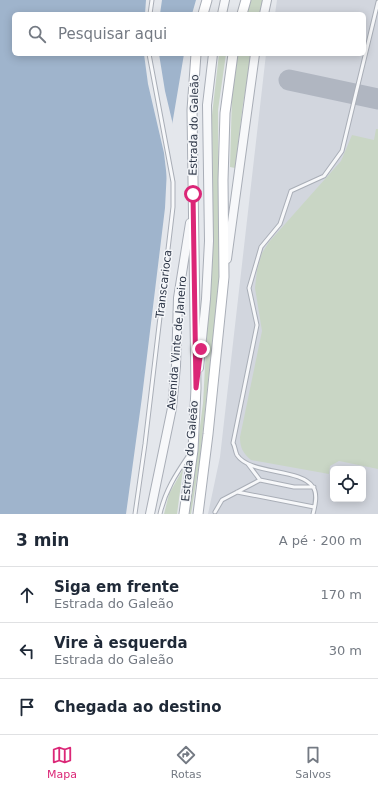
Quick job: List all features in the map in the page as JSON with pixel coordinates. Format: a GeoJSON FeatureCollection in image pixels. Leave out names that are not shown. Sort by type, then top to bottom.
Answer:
{"type":"FeatureCollection","features":[{"type":"Feature","properties":{"kind":"main road"},"geometry":{"type":"LineString","coordinates":[[204,12],[207,0]]}},
{"type":"Feature","properties":{"kind":"main road"},"geometry":{"type":"LineString","coordinates":[[243,12],[246,0]]}},
{"type":"Feature","properties":{"kind":"main road","name":"Estrada do Galeão"},"geometry":{"type":"LineString","coordinates":[[184,514],[193,450],[196,388],[192,110],[196,56]]}},
{"type":"Feature","properties":{"kind":"main road","name":"Estrada do Galeão"},"geometry":{"type":"LineString","coordinates":[[198,514],[208,434],[224,277],[223,180],[225,113],[233,56]]}},
{"type":"Feature","properties":{"kind":"street"},"geometry":{"type":"LineString","coordinates":[[222,12],[225,0]]}},
{"type":"Feature","properties":{"kind":"street"},"geometry":{"type":"LineString","coordinates":[[264,12],[267,0]]}},
{"type":"Feature","properties":{"kind":"street","name":"Estrada do Galeão"},"geometry":{"type":"LineString","coordinates":[[196,388],[206,298],[209,220],[207,105],[213,56]]}},
{"type":"Feature","properties":{"kind":"street","name":"Estrada do Galeão"},"geometry":{"type":"LineString","coordinates":[[224,277],[255,56]]}},
{"type":"Feature","properties":{"kind":"street","name":"Avenida Vinte de Janeiro"},"geometry":{"type":"LineString","coordinates":[[150,514],[172,408],[176,366],[178,298],[190,231],[193,194]]}},
{"type":"Feature","properties":{"kind":"lane"},"geometry":{"type":"LineString","coordinates":[[150,12],[152,0]]}},
{"type":"Feature","properties":{"kind":"lane"},"geometry":{"type":"LineString","coordinates":[[366,52],[378,2]]}},
{"type":"Feature","properties":{"kind":"lane","name":"Transcarioca"},"geometry":{"type":"LineString","coordinates":[[135,514],[145,444],[173,208],[173,182],[170,162],[149,56]]}},
{"type":"Feature","properties":{"kind":"lane"},"geometry":{"type":"LineString","coordinates":[[260,480],[248,464],[237,455],[233,443],[257,324],[249,288],[260,247],[280,224],[291,190],[324,176],[342,151],[365,56]]}},
{"type":"Feature","properties":{"kind":"lane"},"geometry":{"type":"LineString","coordinates":[[160,514],[162,502],[171,480],[193,450]]}},
{"type":"Feature","properties":{"kind":"lane"},"geometry":{"type":"LineString","coordinates":[[248,464],[306,480],[314,487],[316,498],[313,514]]}},
{"type":"Feature","properties":{"kind":"lane"},"geometry":{"type":"LineString","coordinates":[[215,512],[222,500],[260,480],[294,487],[314,487]]}},
{"type":"Feature","properties":{"kind":"lane"},"geometry":{"type":"LineString","coordinates":[[237,492],[314,508]]}},
{"type":"Feature","properties":{"kind":"shaded area"},"geometry":{"type":"Polygon","coordinates":[[[277,0],[378,0],[378,514],[208,514],[220,457],[266,56],[366,56],[366,12],[275,12],[277,0]]]}},
{"type":"Feature","properties":{"kind":"green space"},"geometry":{"type":"Polygon","coordinates":[[[251,0],[263,0],[260,12],[248,12],[251,0]]]}},
{"type":"Feature","properties":{"kind":"green space"},"geometry":{"type":"Polygon","coordinates":[[[219,56],[226,56],[218,110],[219,280],[200,458],[191,514],[189,514],[203,403],[213,222],[212,115],[219,56]]]}},
{"type":"Feature","properties":{"kind":"green space"},"geometry":{"type":"Polygon","coordinates":[[[238,56],[252,56],[243,104],[235,168],[230,167],[232,96],[238,56]]]}},
{"type":"Feature","properties":{"kind":"green space"},"geometry":{"type":"Polygon","coordinates":[[[376,129],[378,129],[378,469],[339,461],[330,466],[329,474],[251,460],[242,450],[240,437],[262,331],[255,288],[257,270],[262,253],[269,242],[341,161],[352,135],[374,140],[376,129]]]}},
{"type":"Feature","properties":{"kind":"green space"},"geometry":{"type":"Polygon","coordinates":[[[183,469],[177,514],[164,514],[169,494],[183,469]]]}},
{"type":"Feature","properties":{"kind":"water"},"geometry":{"type":"Polygon","coordinates":[[[0,0],[196,0],[193,12],[12,12],[12,56],[184,56],[168,149],[165,208],[126,514],[0,514],[0,0]]]}},
{"type":"Feature","properties":{"kind":"pier"},"geometry":{"type":"Polygon","coordinates":[[[146,0],[162,0],[160,12],[145,12],[146,0]]]}},
{"type":"Feature","properties":{"kind":"pier"},"geometry":{"type":"Polygon","coordinates":[[[144,56],[159,56],[165,91],[174,129],[170,149],[168,179],[164,153],[148,84],[144,56]]]}},
{"type":"Feature","properties":{"kind":"taxiway"},"geometry":{"type":"LineString","coordinates":[[289,80],[378,99]]}},
{"type":"Feature","properties":{"kind":"route"},"geometry":{"type":"LineString","coordinates":[[193,194],[196,388],[201,349]]}}]}
